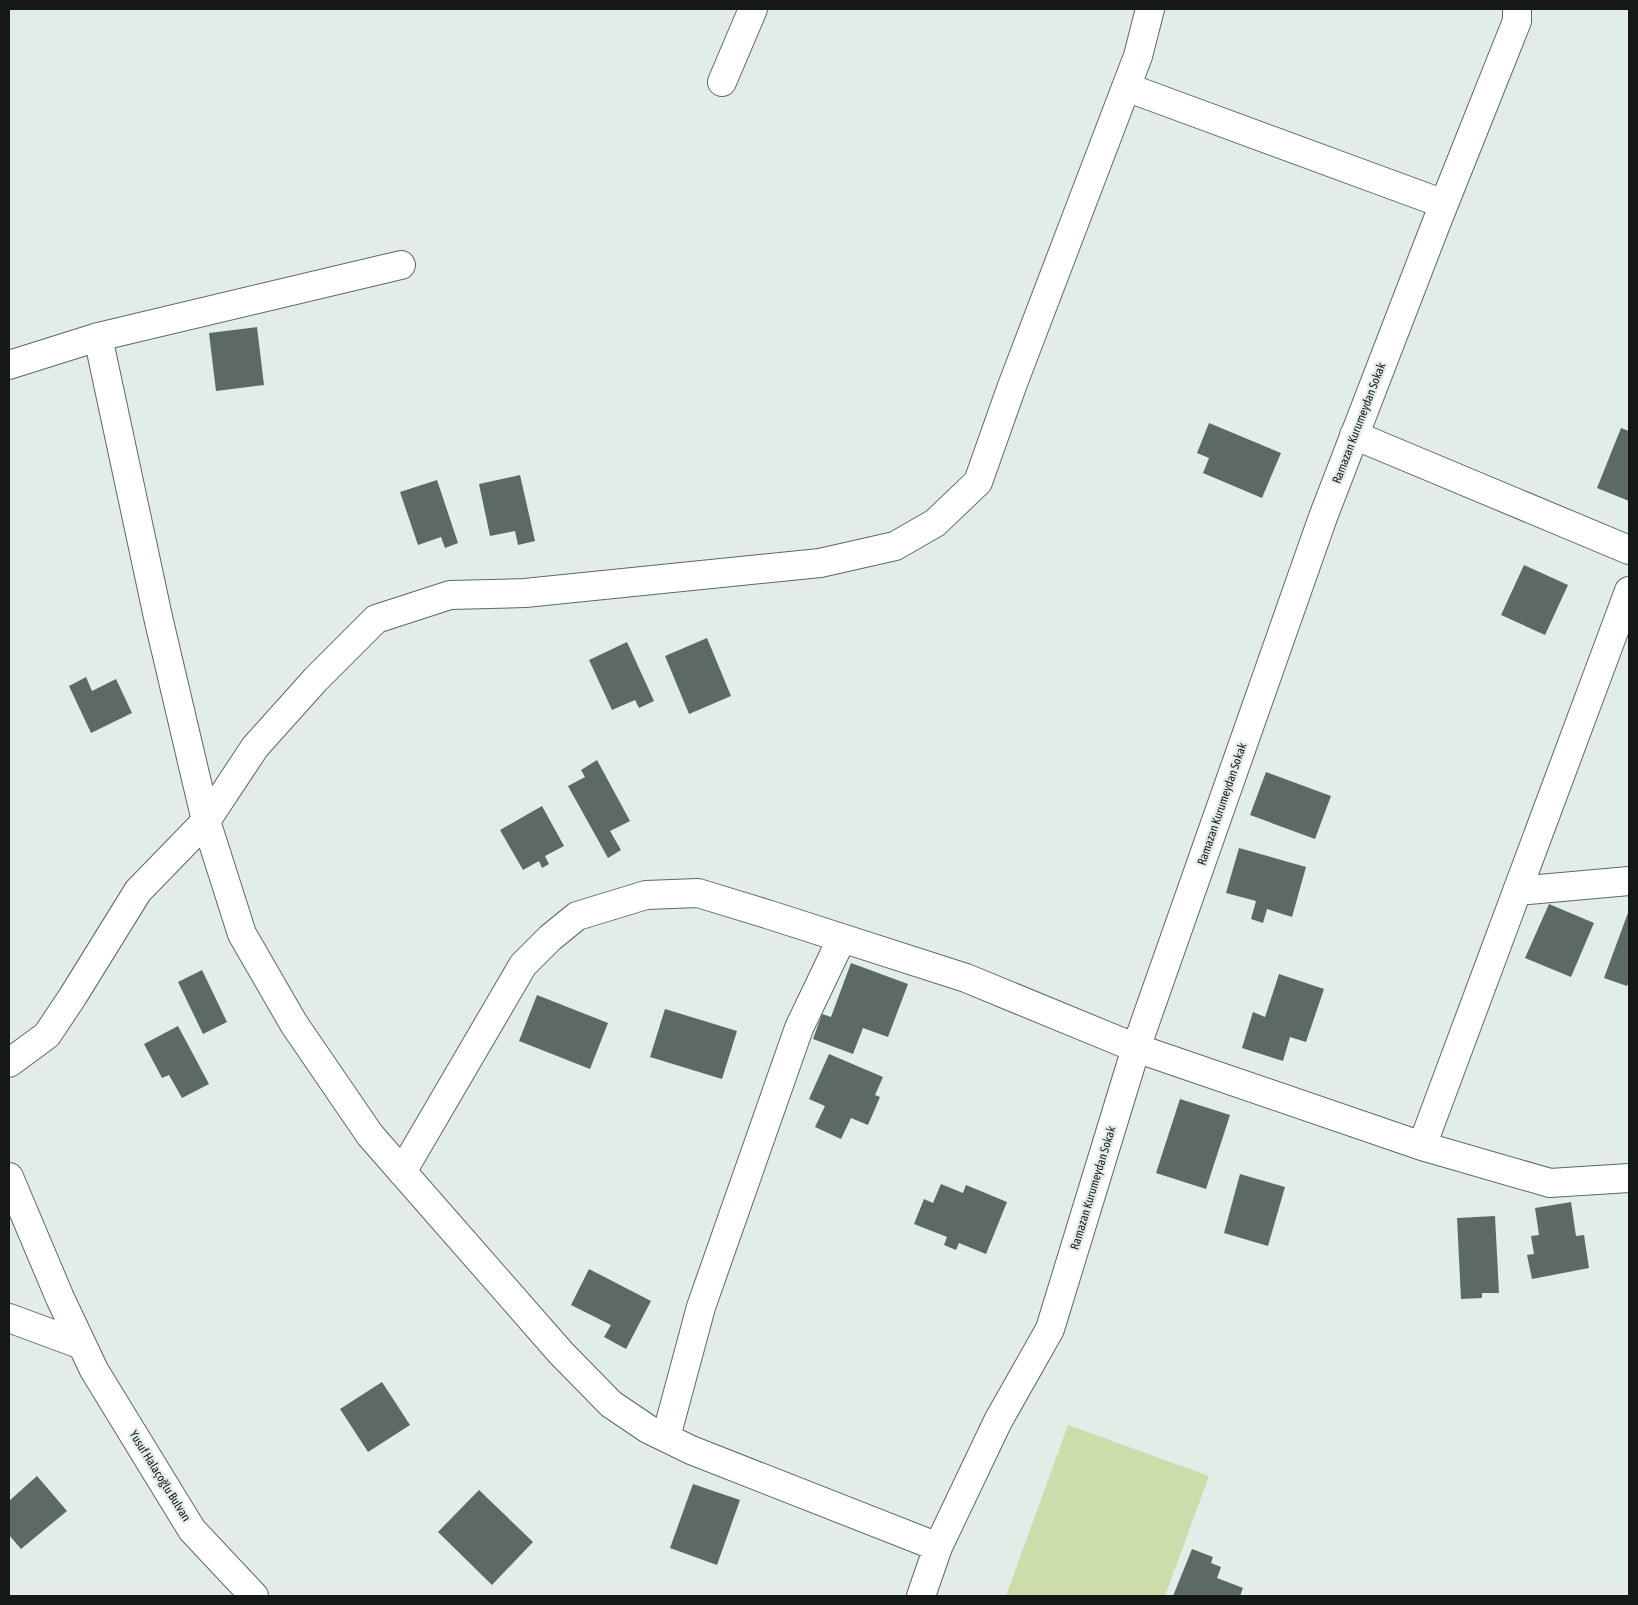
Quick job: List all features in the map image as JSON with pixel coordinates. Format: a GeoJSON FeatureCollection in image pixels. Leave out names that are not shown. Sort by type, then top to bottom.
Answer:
{"type":"FeatureCollection","features":[{"type":"Feature","properties":{"kind":"street"},"geometry":{"type":"LineString","coordinates":[[722,82],[753,9]]}},
{"type":"Feature","properties":{"kind":"street"},"geometry":{"type":"LineString","coordinates":[[9,1063],[47,1034],[73,996],[138,890],[206,821],[255,747],[316,679],[376,619],[450,595],[525,593],[820,563],[895,546],[935,523],[978,482],[1012,386],[1138,56],[1150,9]]}},
{"type":"Feature","properties":{"kind":"street","name":"Ramazan Kurumeydan Sokak"},"geometry":{"type":"LineString","coordinates":[[922,1596],[938,1547],[998,1421],[1050,1329],[1136,1048],[1323,517],[1517,21],[1517,9]]}},
{"type":"Feature","properties":{"kind":"street"},"geometry":{"type":"LineString","coordinates":[[1126,87],[1444,204]]}},
{"type":"Feature","properties":{"kind":"street"},"geometry":{"type":"LineString","coordinates":[[9,365],[98,337],[401,265]]}},
{"type":"Feature","properties":{"kind":"street"},"geometry":{"type":"LineString","coordinates":[[98,337],[158,617],[206,821],[242,934],[294,1024],[370,1134],[561,1352],[611,1404],[648,1429],[707,1456],[938,1547]]}},
{"type":"Feature","properties":{"kind":"street"},"geometry":{"type":"LineString","coordinates":[[1354,435],[1629,550]]}},
{"type":"Feature","properties":{"kind":"street"},"geometry":{"type":"LineString","coordinates":[[1422,1146],[1629,592]]}},
{"type":"Feature","properties":{"kind":"street"},"geometry":{"type":"LineString","coordinates":[[1517,891],[1629,882]]}},
{"type":"Feature","properties":{"kind":"street"},"geometry":{"type":"LineString","coordinates":[[402,1172],[523,965],[550,938],[577,916],[646,895],[698,893],[966,978],[1136,1048],[1422,1146],[1550,1183],[1629,1178]]}},
{"type":"Feature","properties":{"kind":"street"},"geometry":{"type":"LineString","coordinates":[[666,1437],[701,1307],[799,1028],[842,938]]}},
{"type":"Feature","properties":{"kind":"street","name":"Yusuf Halaçoğlu Bulvarı"},"geometry":{"type":"LineString","coordinates":[[9,1180],[60,1298],[94,1370],[192,1530],[254,1596]]}},
{"type":"Feature","properties":{"kind":"street"},"geometry":{"type":"LineString","coordinates":[[9,1318],[82,1344]]}},
{"type":"Feature","properties":{"kind":"green space"},"geometry":{"type":"Polygon","coordinates":[[[1068,1425],[1209,1476],[1165,1596],[1006,1596],[1068,1425]]]}},
{"type":"Feature","properties":{"kind":"building"},"geometry":{"type":"Polygon","coordinates":[[[257,327],[264,385],[216,391],[209,333],[257,327]]]}},
{"type":"Feature","properties":{"kind":"building"},"geometry":{"type":"Polygon","coordinates":[[[1209,423],[1281,453],[1262,498],[1203,473],[1209,458],[1197,453],[1209,423]]]}},
{"type":"Feature","properties":{"kind":"building"},"geometry":{"type":"Polygon","coordinates":[[[1621,428],[1629,431],[1629,501],[1597,488],[1621,428]]]}},
{"type":"Feature","properties":{"kind":"building"},"geometry":{"type":"Polygon","coordinates":[[[520,475],[535,541],[518,545],[515,531],[490,536],[479,484],[520,475]]]}},
{"type":"Feature","properties":{"kind":"building"},"geometry":{"type":"Polygon","coordinates":[[[437,480],[458,543],[445,548],[441,537],[418,545],[400,492],[437,480]]]}},
{"type":"Feature","properties":{"kind":"building"},"geometry":{"type":"Polygon","coordinates":[[[1524,565],[1568,585],[1545,635],[1501,615],[1524,565]]]}},
{"type":"Feature","properties":{"kind":"building"},"geometry":{"type":"Polygon","coordinates":[[[707,638],[731,696],[689,714],[665,656],[707,638]]]}},
{"type":"Feature","properties":{"kind":"building"},"geometry":{"type":"Polygon","coordinates":[[[627,642],[654,701],[639,708],[635,700],[612,710],[589,660],[627,642]]]}},
{"type":"Feature","properties":{"kind":"building"},"geometry":{"type":"Polygon","coordinates":[[[86,677],[92,691],[116,679],[132,713],[91,733],[69,686],[86,677]]]}},
{"type":"Feature","properties":{"kind":"building"},"geometry":{"type":"Polygon","coordinates":[[[597,760],[630,821],[610,831],[621,850],[608,858],[568,786],[585,777],[581,770],[597,760]]]}},
{"type":"Feature","properties":{"kind":"building"},"geometry":{"type":"Polygon","coordinates":[[[1266,772],[1331,796],[1315,839],[1250,815],[1266,772]]]}},
{"type":"Feature","properties":{"kind":"building"},"geometry":{"type":"Polygon","coordinates":[[[542,806],[564,846],[545,856],[549,864],[542,868],[539,861],[523,870],[500,830],[542,806]]]}},
{"type":"Feature","properties":{"kind":"building"},"geometry":{"type":"Polygon","coordinates":[[[1239,848],[1306,867],[1292,917],[1267,909],[1263,923],[1251,919],[1256,901],[1226,893],[1239,848]]]}},
{"type":"Feature","properties":{"kind":"building"},"geometry":{"type":"Polygon","coordinates":[[[1549,904],[1594,923],[1571,977],[1525,958],[1549,904]]]}},
{"type":"Feature","properties":{"kind":"building"},"geometry":{"type":"Polygon","coordinates":[[[1629,910],[1629,981],[1627,986],[1604,978],[1629,910]]]}},
{"type":"Feature","properties":{"kind":"building"},"geometry":{"type":"Polygon","coordinates":[[[851,963],[908,984],[888,1037],[863,1028],[853,1054],[813,1039],[822,1014],[831,1017],[851,963]]]}},
{"type":"Feature","properties":{"kind":"building"},"geometry":{"type":"Polygon","coordinates":[[[202,970],[227,1022],[203,1034],[178,982],[202,970]]]}},
{"type":"Feature","properties":{"kind":"building"},"geometry":{"type":"Polygon","coordinates":[[[1279,974],[1324,989],[1306,1042],[1290,1037],[1283,1061],[1242,1048],[1253,1012],[1265,1017],[1279,974]]]}},
{"type":"Feature","properties":{"kind":"building"},"geometry":{"type":"Polygon","coordinates":[[[537,995],[608,1023],[590,1069],[519,1041],[537,995]]]}},
{"type":"Feature","properties":{"kind":"building"},"geometry":{"type":"Polygon","coordinates":[[[665,1009],[737,1031],[722,1079],[650,1057],[665,1009]]]}},
{"type":"Feature","properties":{"kind":"building"},"geometry":{"type":"Polygon","coordinates":[[[178,1026],[209,1084],[182,1098],[169,1075],[162,1078],[144,1044],[178,1026]]]}},
{"type":"Feature","properties":{"kind":"building"},"geometry":{"type":"Polygon","coordinates":[[[829,1054],[883,1077],[875,1095],[880,1097],[868,1125],[851,1118],[841,1139],[815,1127],[825,1106],[809,1099],[829,1054]]]}},
{"type":"Feature","properties":{"kind":"building"},"geometry":{"type":"Polygon","coordinates":[[[1180,1099],[1230,1115],[1206,1189],[1156,1173],[1180,1099]]]}},
{"type":"Feature","properties":{"kind":"building"},"geometry":{"type":"Polygon","coordinates":[[[1240,1174],[1285,1187],[1268,1246],[1224,1233],[1240,1174]]]}},
{"type":"Feature","properties":{"kind":"building"},"geometry":{"type":"Polygon","coordinates":[[[941,1184],[963,1193],[966,1185],[1007,1202],[986,1254],[959,1243],[956,1250],[944,1245],[947,1237],[914,1224],[924,1199],[933,1203],[941,1184]]]}},
{"type":"Feature","properties":{"kind":"building"},"geometry":{"type":"Polygon","coordinates":[[[1571,1202],[1576,1236],[1584,1235],[1589,1268],[1532,1279],[1527,1255],[1534,1254],[1531,1236],[1539,1235],[1535,1208],[1571,1202]]]}},
{"type":"Feature","properties":{"kind":"building"},"geometry":{"type":"Polygon","coordinates":[[[1495,1216],[1499,1293],[1482,1293],[1482,1298],[1461,1299],[1457,1218],[1495,1216]]]}},
{"type":"Feature","properties":{"kind":"building"},"geometry":{"type":"Polygon","coordinates":[[[589,1269],[651,1301],[626,1349],[604,1337],[611,1325],[571,1305],[589,1269]]]}},
{"type":"Feature","properties":{"kind":"building"},"geometry":{"type":"Polygon","coordinates":[[[382,1382],[410,1425],[368,1452],[340,1409],[382,1382]]]}},
{"type":"Feature","properties":{"kind":"building"},"geometry":{"type":"Polygon","coordinates":[[[37,1476],[67,1511],[21,1549],[9,1535],[9,1501],[37,1476]]]}},
{"type":"Feature","properties":{"kind":"building"},"geometry":{"type":"Polygon","coordinates":[[[693,1484],[740,1500],[717,1565],[670,1548],[693,1484]]]}},
{"type":"Feature","properties":{"kind":"building"},"geometry":{"type":"Polygon","coordinates":[[[479,1490],[533,1542],[492,1585],[438,1532],[479,1490]]]}},
{"type":"Feature","properties":{"kind":"building"},"geometry":{"type":"Polygon","coordinates":[[[1192,1549],[1213,1557],[1211,1563],[1221,1567],[1217,1578],[1243,1588],[1240,1596],[1173,1596],[1192,1549]]]}}]}
